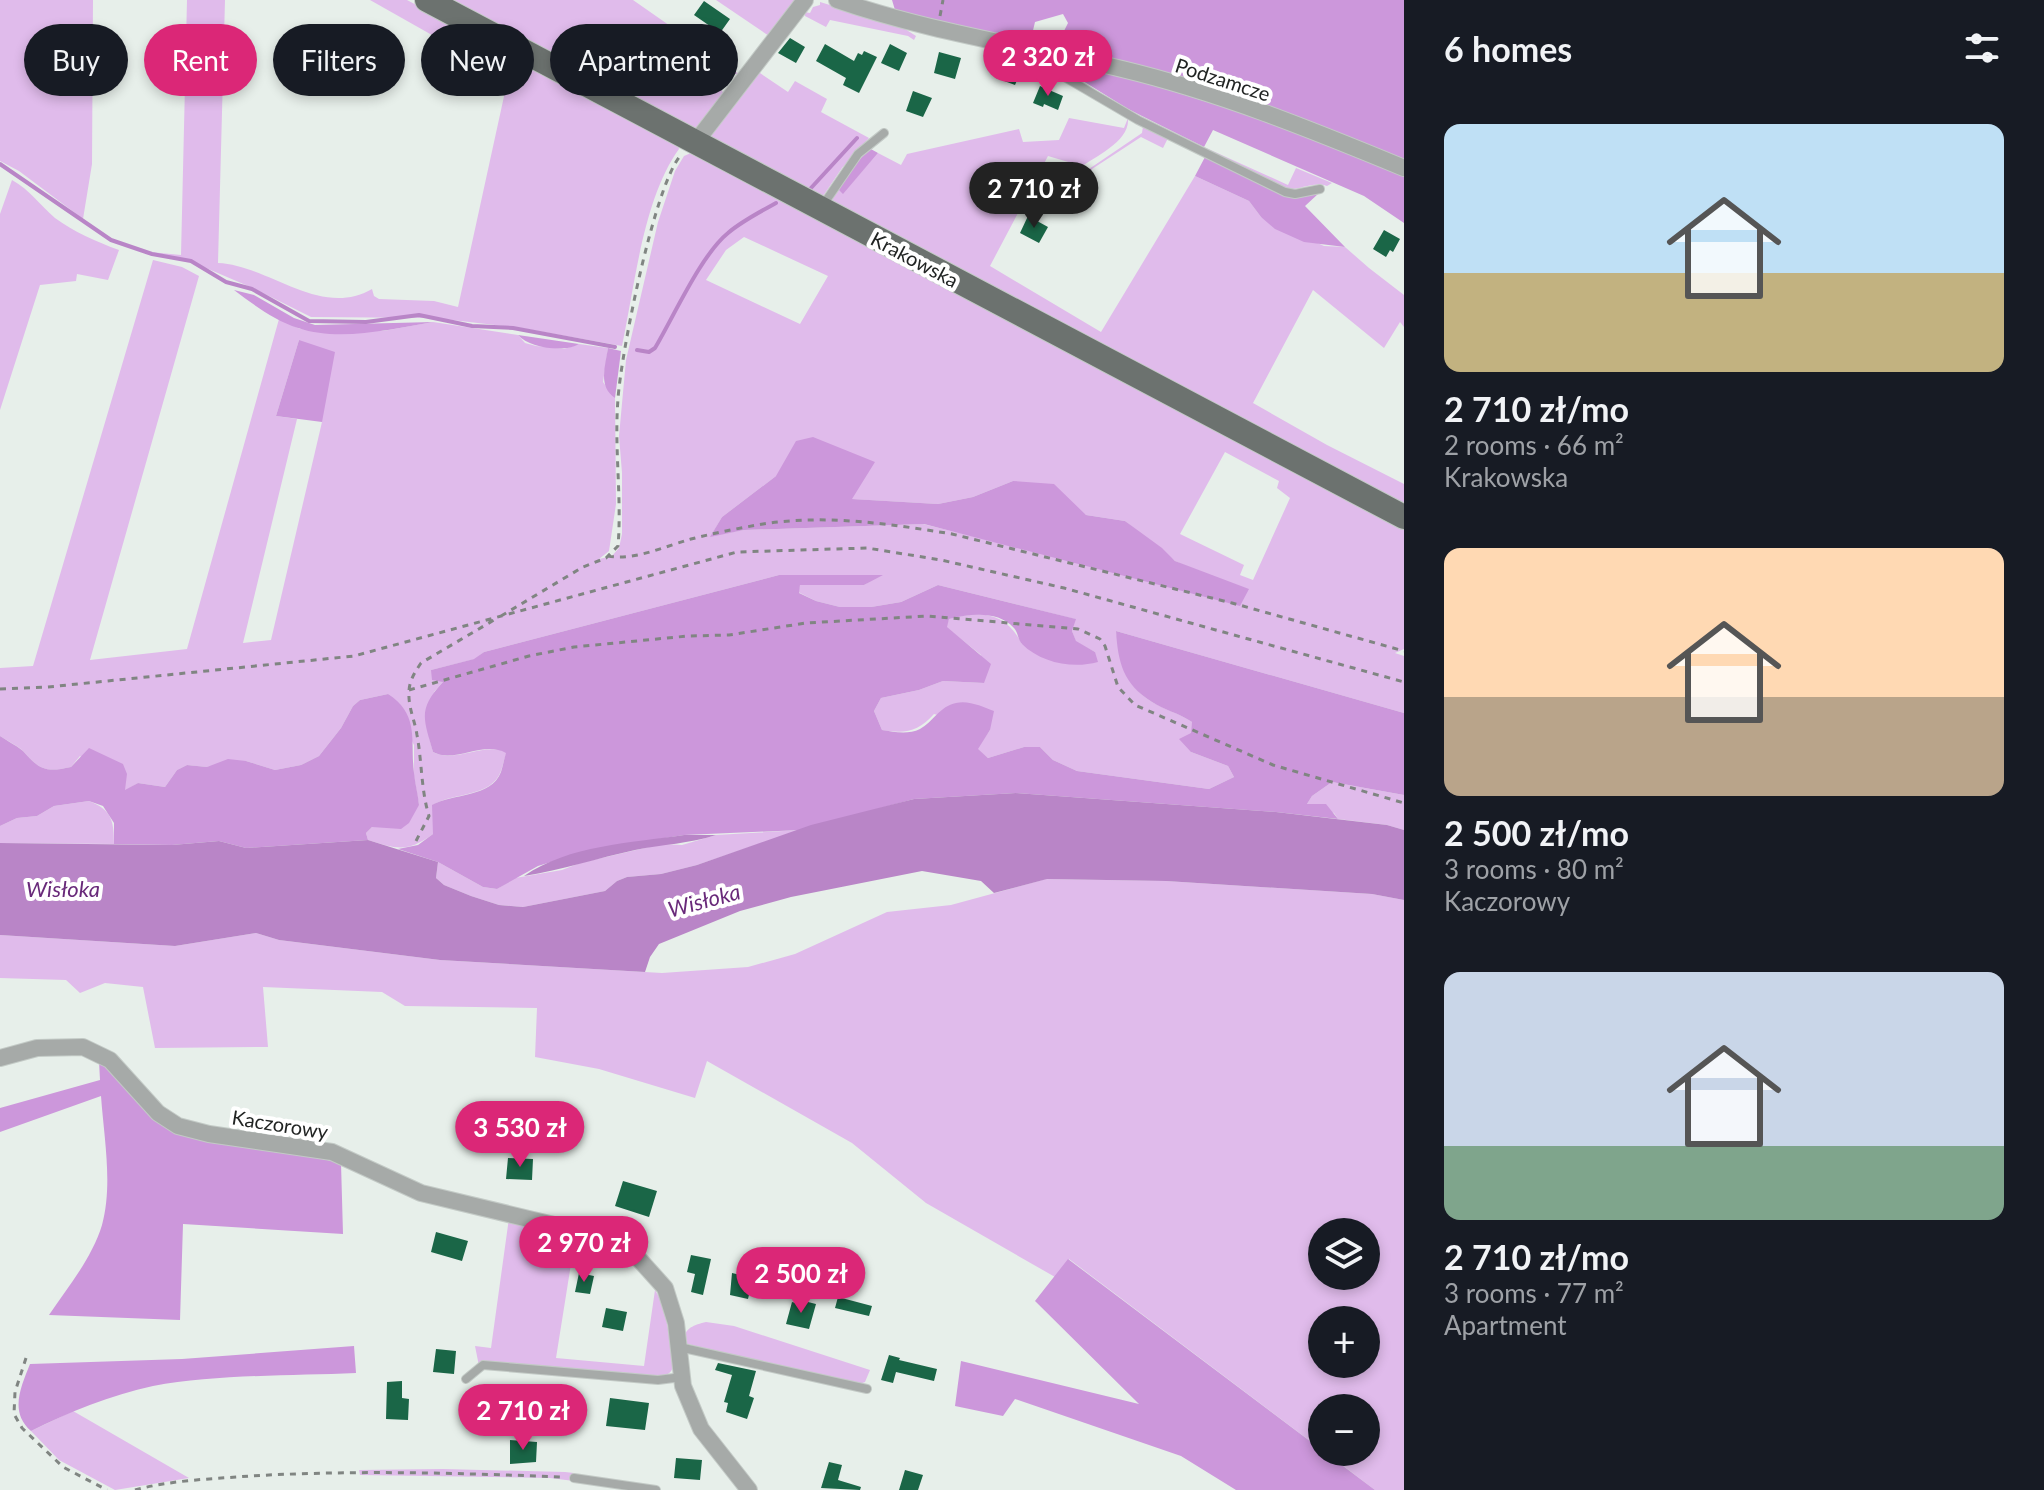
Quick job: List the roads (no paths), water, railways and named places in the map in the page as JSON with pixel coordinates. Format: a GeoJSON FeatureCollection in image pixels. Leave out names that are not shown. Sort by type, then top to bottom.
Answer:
{"type":"FeatureCollection","features":[{"type":"Feature","properties":{"kind":"main road","name":"Krakowska"},"geometry":{"type":"LineString","coordinates":[[427,0],[1404,517]]}},
{"type":"Feature","properties":{"kind":"street"},"geometry":{"type":"LineString","coordinates":[[695,143],[805,0]]}},
{"type":"Feature","properties":{"kind":"street","name":"Podzamcze"},"geometry":{"type":"LineString","coordinates":[[837,0],[883,15],[1124,69],[1224,99],[1404,168]]}},
{"type":"Feature","properties":{"kind":"street","name":"Kaczorowy"},"geometry":{"type":"LineString","coordinates":[[0,1058],[37,1048],[83,1047],[110,1060],[158,1113],[178,1126],[209,1134],[332,1152],[421,1193],[600,1236],[638,1258],[665,1288],[676,1323],[683,1386],[701,1429],[749,1490]]}},
{"type":"Feature","properties":{"kind":"lane"},"geometry":{"type":"LineString","coordinates":[[1037,50],[1036,58],[1044,65],[1140,121],[1289,193],[1320,189]]}},
{"type":"Feature","properties":{"kind":"lane"},"geometry":{"type":"LineString","coordinates":[[820,209],[858,154],[884,133]]}},
{"type":"Feature","properties":{"kind":"lane"},"geometry":{"type":"LineString","coordinates":[[678,1347],[867,1389]]}},
{"type":"Feature","properties":{"kind":"lane"},"geometry":{"type":"LineString","coordinates":[[466,1379],[483,1365],[658,1380],[682,1377]]}},
{"type":"Feature","properties":{"kind":"lane"},"geometry":{"type":"LineString","coordinates":[[574,1478],[656,1490]]}},
{"type":"Feature","properties":{"kind":"water","name":"Wisłoka"},"geometry":{"type":"Polygon","coordinates":[[[1016,793],[1276,812],[1387,825],[1404,830],[1404,900],[1372,894],[1166,881],[1047,879],[994,893],[981,881],[922,871],[791,897],[740,911],[659,944],[645,972],[440,960],[279,940],[256,933],[175,946],[0,935],[0,843],[172,845],[219,841],[246,848],[368,840],[438,862],[436,878],[444,885],[499,905],[523,907],[605,891],[627,877],[661,874],[697,865],[811,825],[914,799],[1016,793]]]}},
{"type":"Feature","properties":{"kind":"water"},"geometry":{"type":"Polygon","coordinates":[[[684,835],[716,835],[524,876],[580,852],[684,835]]]}},
{"type":"Feature","properties":{"kind":"waterway"},"geometry":{"type":"LineString","coordinates":[[811,188],[857,138]]}},
{"type":"Feature","properties":{"kind":"waterway"},"geometry":{"type":"LineString","coordinates":[[0,164],[111,240],[152,254],[191,261],[226,282],[252,289],[309,321],[366,322],[419,315],[615,347]]}},
{"type":"Feature","properties":{"kind":"waterway"},"geometry":{"type":"LineString","coordinates":[[637,350],[649,352],[655,348],[698,271],[718,243],[739,225],[776,203]]}}]}
